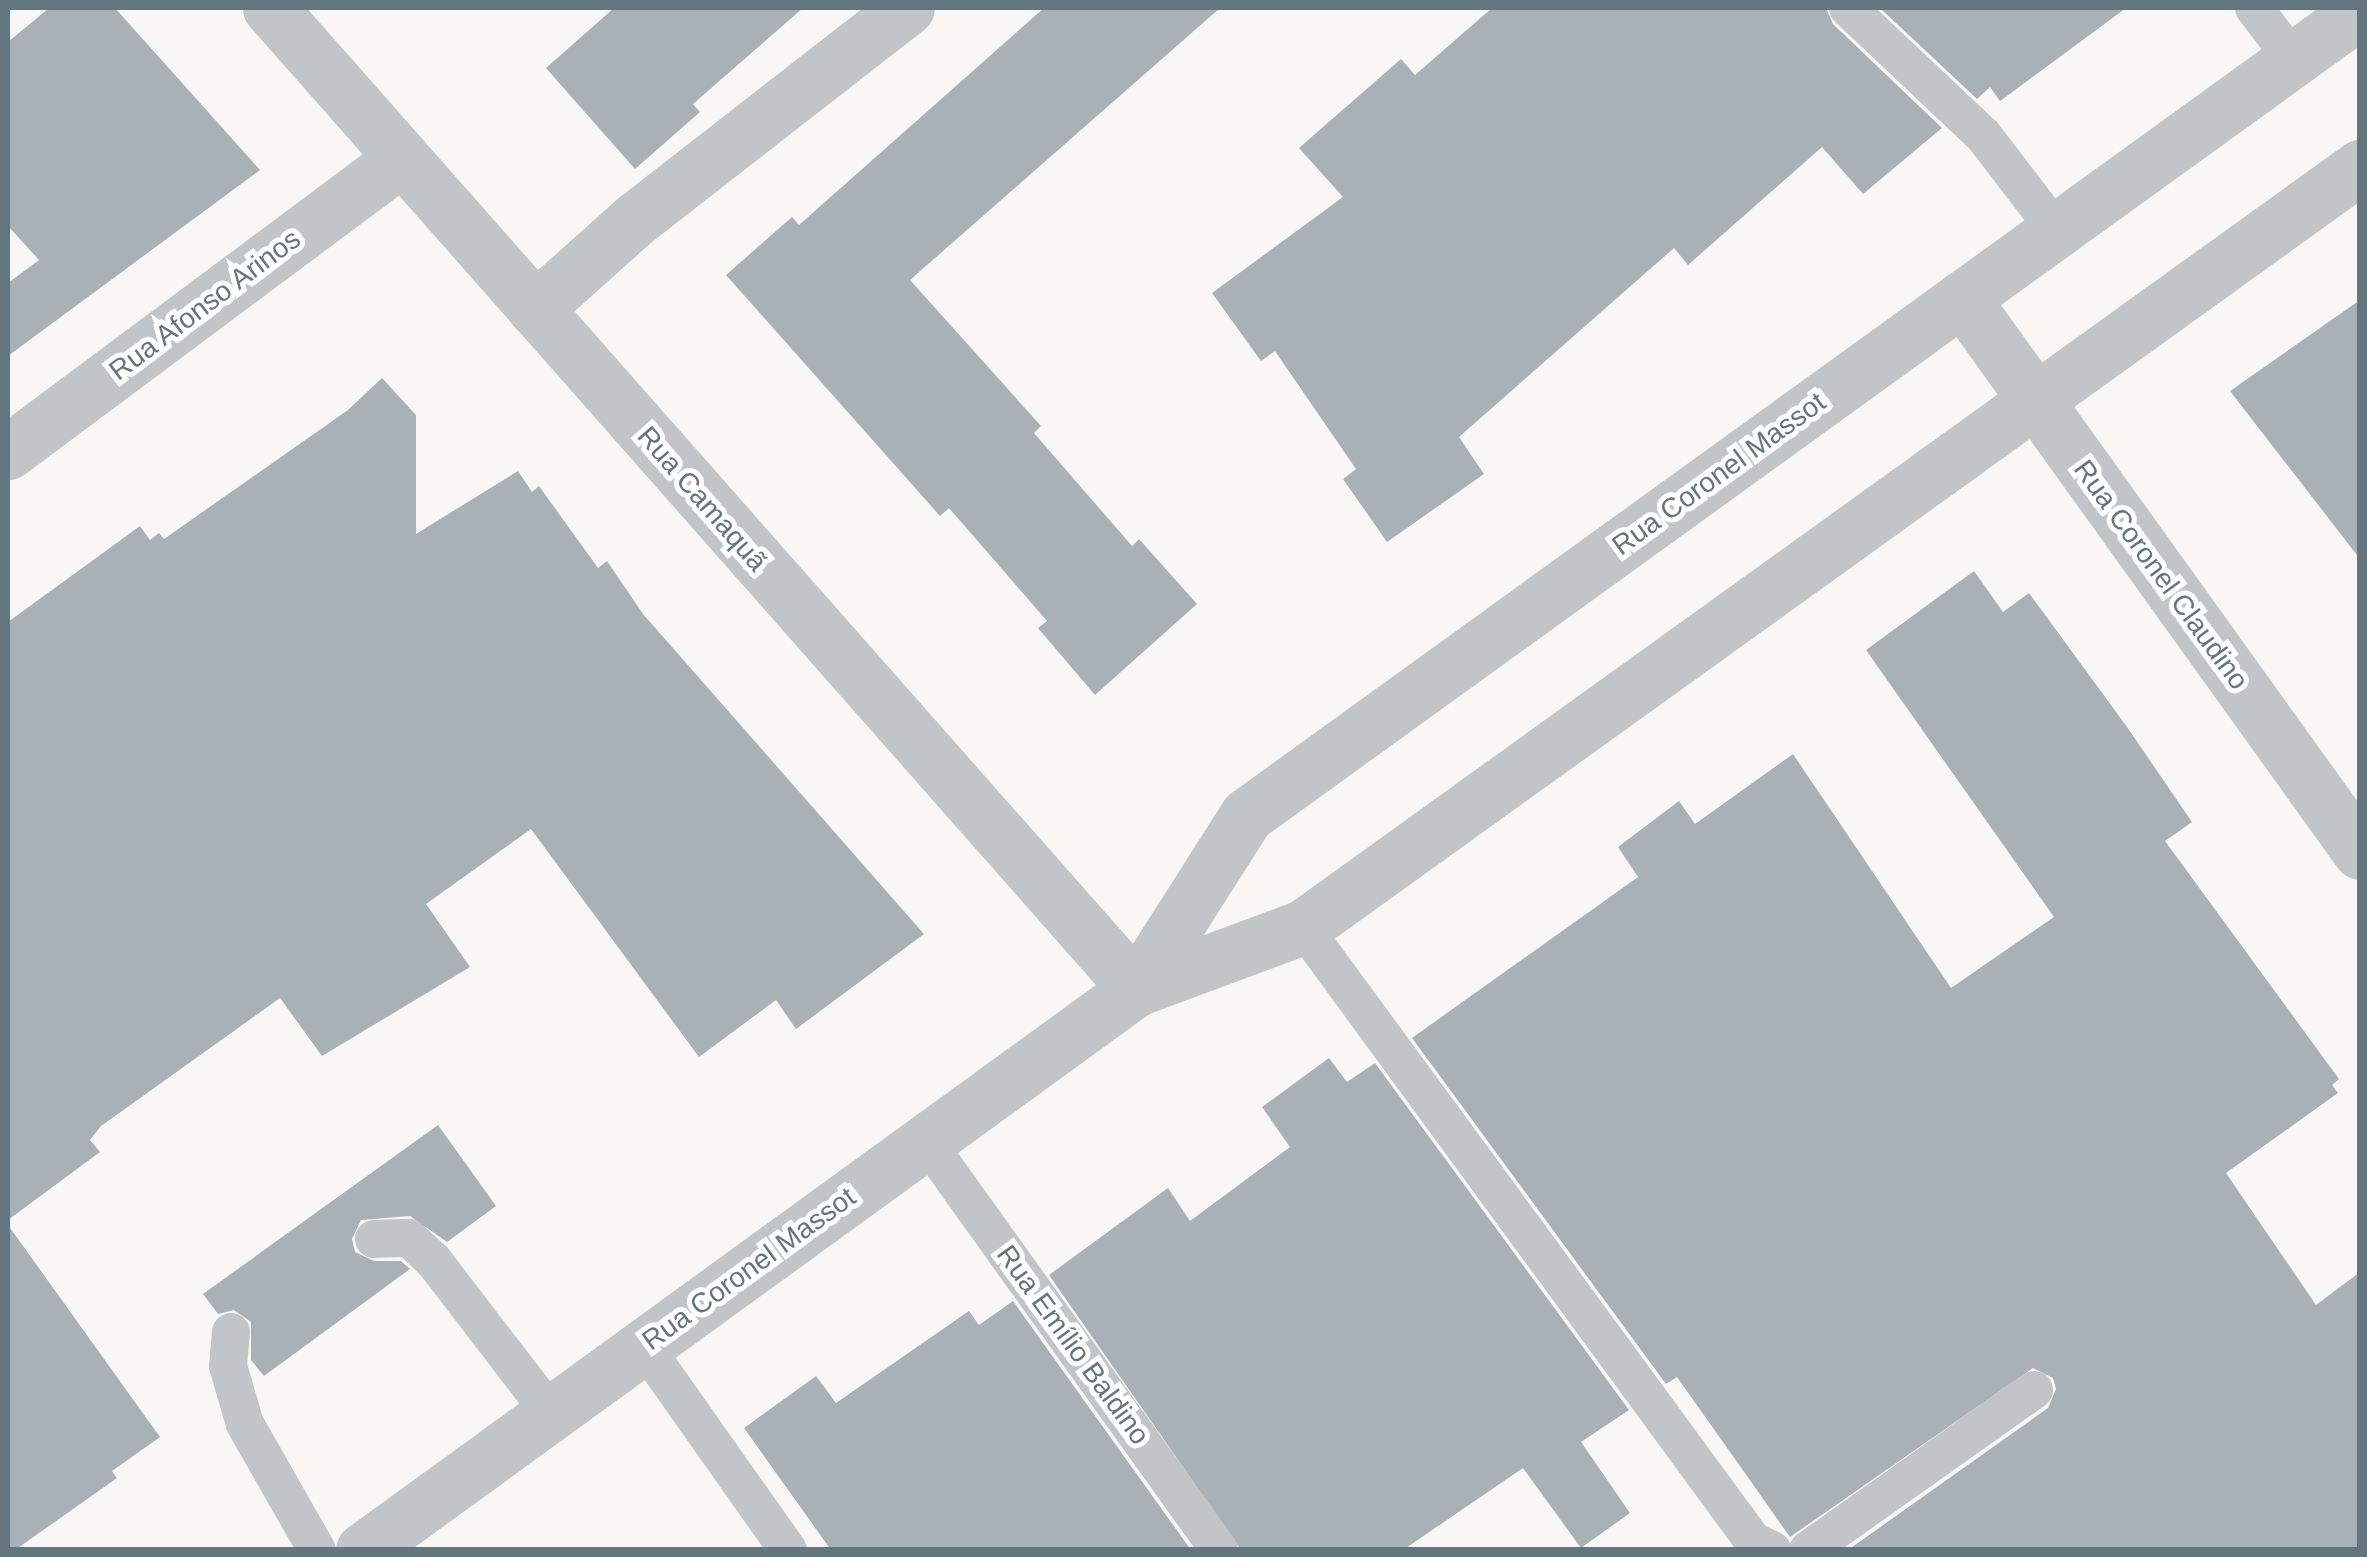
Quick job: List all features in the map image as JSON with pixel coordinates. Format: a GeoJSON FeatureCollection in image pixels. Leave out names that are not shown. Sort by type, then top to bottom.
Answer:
{"type":"FeatureCollection","features":[{"type":"Feature","properties":{"kind":"street","name":"Rua Camaquã"},"geometry":{"type":"LineString","coordinates":[[270,8],[1136,990]]}},
{"type":"Feature","properties":{"kind":"street"},"geometry":{"type":"LineString","coordinates":[[535,309],[633,222],[908,8]]}},
{"type":"Feature","properties":{"kind":"street","name":"Rua Coronel Massot"},"geometry":{"type":"LineString","coordinates":[[1136,990],[1247,815],[2360,12]]}},
{"type":"Feature","properties":{"kind":"street","name":"Rua Afonso Arinos"},"geometry":{"type":"LineString","coordinates":[[8,452],[402,158]]}},
{"type":"Feature","properties":{"kind":"street","name":"Rua Coronel Massot"},"geometry":{"type":"LineString","coordinates":[[363,1550],[1136,990],[1303,927],[2360,167]]}},
{"type":"Feature","properties":{"kind":"street","name":"Rua Coronel Claudino"},"geometry":{"type":"LineString","coordinates":[[1962,298],[2360,852]]}},
{"type":"Feature","properties":{"kind":"lane"},"geometry":{"type":"LineString","coordinates":[[1848,8],[1983,136],[2056,230]]}},
{"type":"Feature","properties":{"kind":"lane"},"geometry":{"type":"LineString","coordinates":[[2254,8],[2293,59]]}},
{"type":"Feature","properties":{"kind":"lane"},"geometry":{"type":"LineString","coordinates":[[1303,927],[1741,1526],[1772,1550]]}},
{"type":"Feature","properties":{"kind":"lane","name":"Rua Emílio Baldino"},"geometry":{"type":"LineString","coordinates":[[926,1141],[1219,1550]]}},
{"type":"Feature","properties":{"kind":"lane"},"geometry":{"type":"LineString","coordinates":[[374,1240],[409,1238],[432,1260],[551,1414]]}},
{"type":"Feature","properties":{"kind":"lane"},"geometry":{"type":"LineString","coordinates":[[231,1332],[228,1366],[245,1424],[317,1550]]}},
{"type":"Feature","properties":{"kind":"lane"},"geometry":{"type":"LineString","coordinates":[[644,1346],[788,1550]]}},
{"type":"Feature","properties":{"kind":"lane"},"geometry":{"type":"LineString","coordinates":[[1808,1550],[2034,1390]]}},
{"type":"Feature","properties":{"kind":"building"},"geometry":{"type":"Polygon","coordinates":[[[49,8],[115,8],[260,170],[8,356],[8,283],[39,260],[8,226],[8,42],[49,8]]]}},
{"type":"Feature","properties":{"kind":"building"},"geometry":{"type":"Polygon","coordinates":[[[614,8],[803,8],[693,104],[700,112],[635,169],[546,68],[614,8]]]}},
{"type":"Feature","properties":{"kind":"building"},"geometry":{"type":"Polygon","coordinates":[[[1044,8],[1220,8],[910,280],[1041,426],[1034,433],[1132,546],[1139,539],[1197,604],[1095,695],[1038,628],[1047,621],[949,508],[940,516],[726,275],[792,217],[799,225],[1044,8]]]}},
{"type":"Feature","properties":{"kind":"building"},"geometry":{"type":"Polygon","coordinates":[[[1492,8],[1826,8],[1833,24],[1942,128],[1863,194],[1822,147],[1688,265],[1674,248],[1459,437],[1484,474],[1387,542],[1343,479],[1356,469],[1275,351],[1261,361],[1212,293],[1343,197],[1299,148],[1401,59],[1415,75],[1492,8]]]}},
{"type":"Feature","properties":{"kind":"building"},"geometry":{"type":"Polygon","coordinates":[[[1880,8],[2126,8],[2000,101],[1990,87],[1977,99],[1880,8]]]}},
{"type":"Feature","properties":{"kind":"building"},"geometry":{"type":"Polygon","coordinates":[[[2360,300],[2360,559],[2230,391],[2360,300]]]}},
{"type":"Feature","properties":{"kind":"building"},"geometry":{"type":"Polygon","coordinates":[[[382,378],[416,415],[416,534],[518,471],[532,492],[539,486],[598,568],[607,561],[643,614],[924,934],[796,1029],[776,1000],[699,1057],[531,829],[426,904],[470,967],[322,1056],[280,998],[101,1126],[90,1140],[100,1152],[8,1220],[8,622],[140,526],[150,540],[159,533],[164,539],[348,410],[382,378]]]}},
{"type":"Feature","properties":{"kind":"building"},"geometry":{"type":"Polygon","coordinates":[[[1974,571],[2003,612],[2029,593],[2127,727],[2192,822],[2165,841],[2339,1079],[2332,1085],[2338,1093],[2226,1173],[2316,1305],[2360,1272],[2360,1550],[1848,1550],[2048,1408],[2056,1389],[2053,1378],[2033,1368],[1790,1537],[1677,1377],[1666,1384],[1412,1038],[1638,877],[1618,847],[1679,801],[1695,824],[1793,754],[1951,988],[2054,917],[1866,650],[1974,571]]]}},
{"type":"Feature","properties":{"kind":"building"},"geometry":{"type":"Polygon","coordinates":[[[1329,1058],[1347,1082],[1375,1063],[1629,1410],[1581,1442],[1630,1513],[1581,1548],[1523,1468],[1403,1550],[1241,1550],[1049,1275],[1168,1188],[1190,1221],[1290,1147],[1262,1107],[1329,1058]]]}},
{"type":"Feature","properties":{"kind":"building"},"geometry":{"type":"Polygon","coordinates":[[[438,1125],[496,1206],[447,1242],[410,1216],[361,1220],[352,1239],[355,1252],[374,1261],[401,1261],[410,1269],[264,1376],[251,1360],[251,1322],[234,1310],[218,1314],[203,1294],[438,1125]]]}},
{"type":"Feature","properties":{"kind":"building"},"geometry":{"type":"Polygon","coordinates":[[[8,1225],[160,1437],[112,1471],[117,1478],[15,1550],[8,1550],[8,1225]]]}},
{"type":"Feature","properties":{"kind":"building"},"geometry":{"type":"Polygon","coordinates":[[[1013,1301],[1191,1550],[831,1550],[744,1428],[816,1376],[836,1403],[969,1311],[979,1325],[1013,1301]]]}}]}
